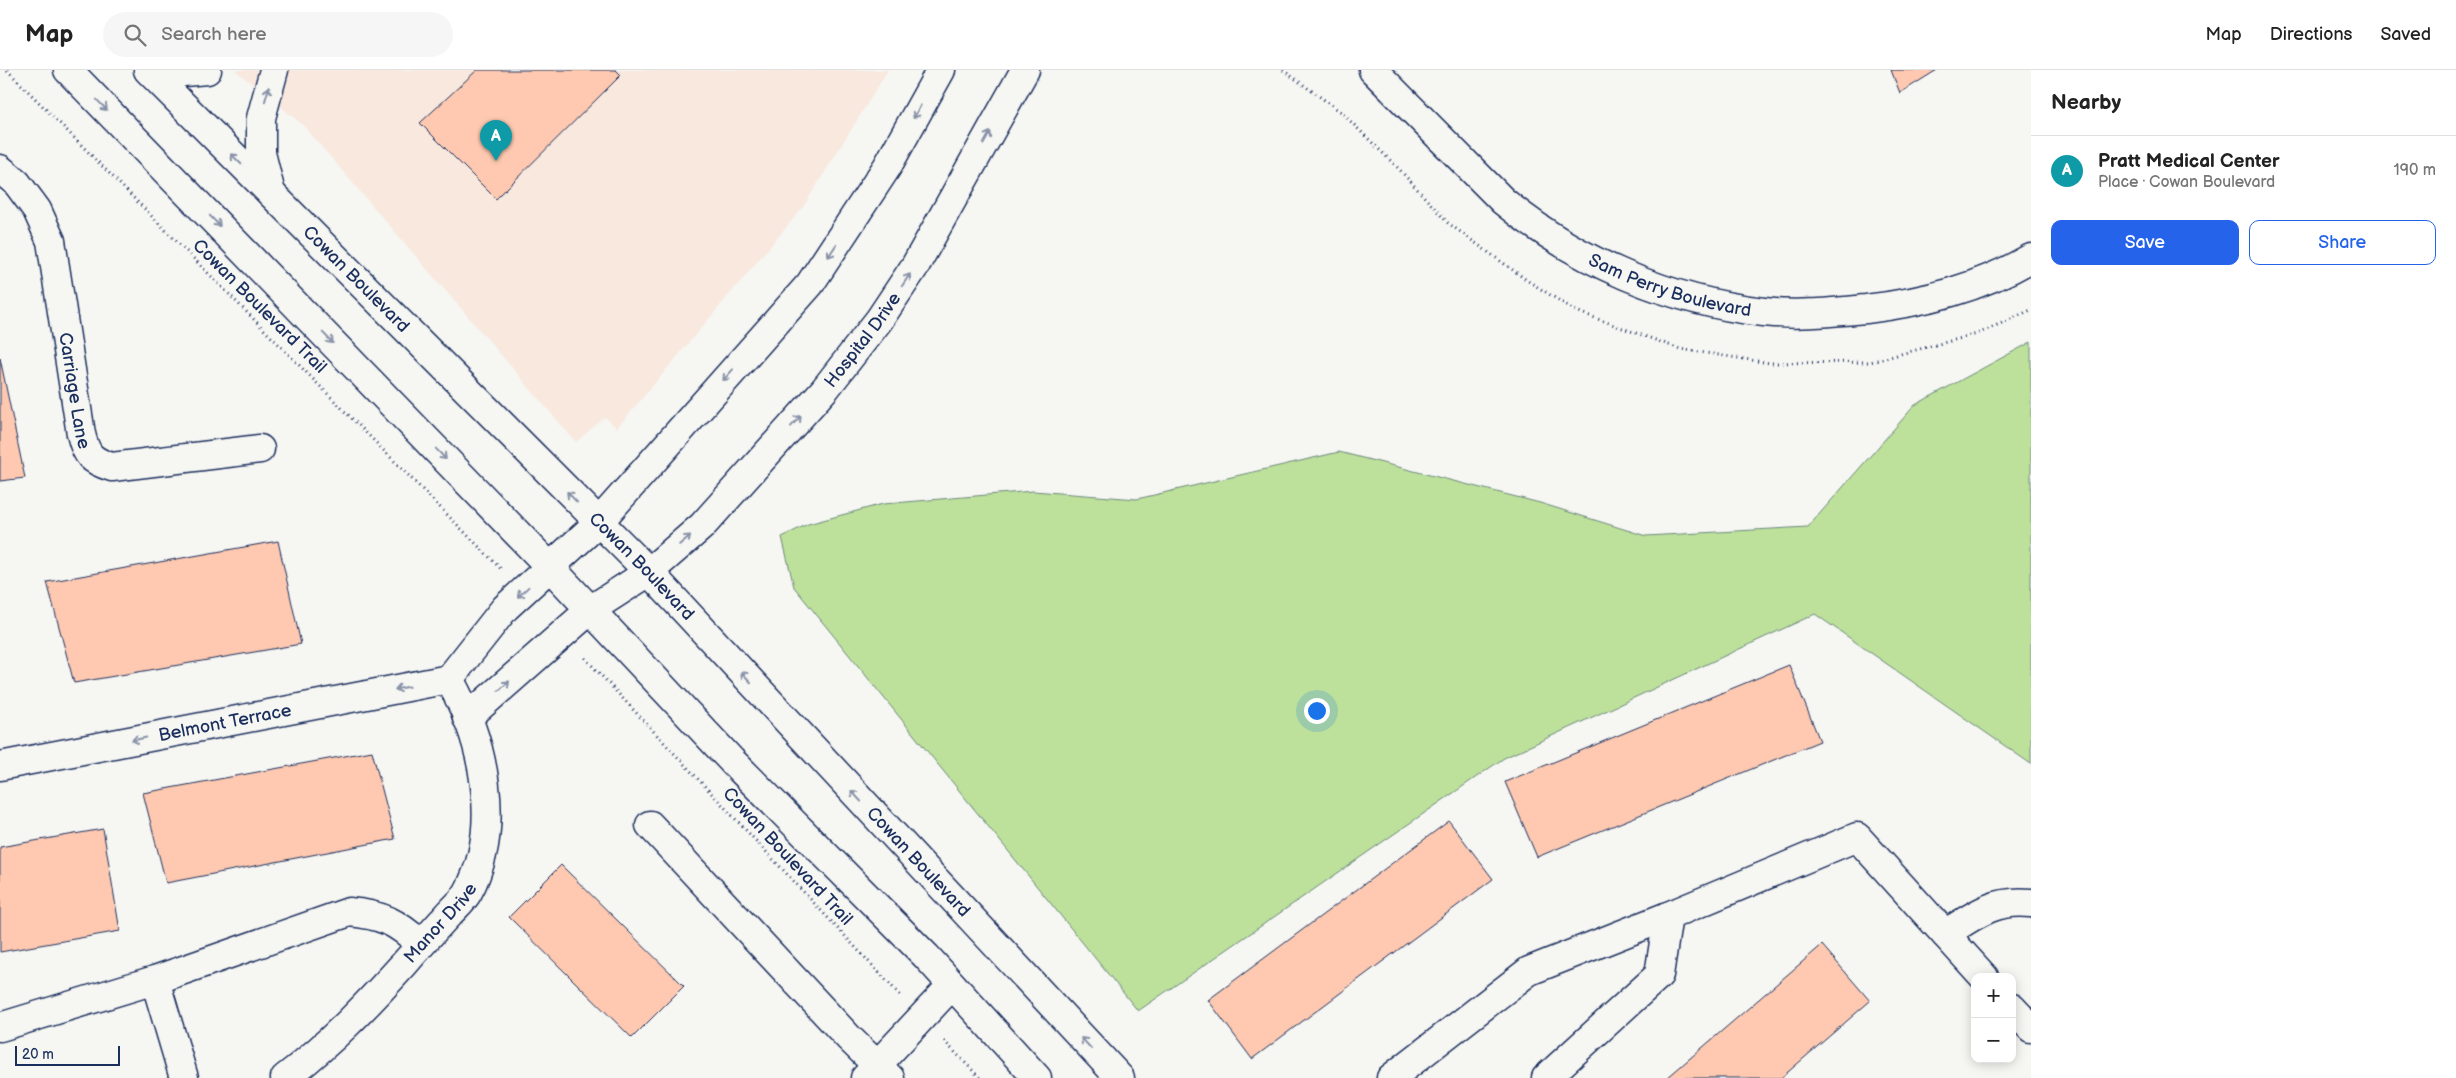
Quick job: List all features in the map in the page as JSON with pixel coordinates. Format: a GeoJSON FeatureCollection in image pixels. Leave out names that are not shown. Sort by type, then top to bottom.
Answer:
{"type":"FeatureCollection","features":[{"type":"Feature","properties":{"kind":"street"},"geometry":{"type":"LineString","coordinates":[[68,70],[550,567],[732,761],[952,985],[1037,1078]]}},
{"type":"Feature","properties":{"kind":"street","name":"Cowan Boulevard"},"geometry":{"type":"LineString","coordinates":[[148,70],[649,572],[1120,1078]]}},
{"type":"Feature","properties":{"kind":"street"},"geometry":{"type":"LineString","coordinates":[[165,70],[184,72],[207,70]]}},
{"type":"Feature","properties":{"kind":"street"},"geometry":{"type":"LineString","coordinates":[[271,193],[261,153],[260,118],[274,70]]}},
{"type":"Feature","properties":{"kind":"street"},"geometry":{"type":"LineString","coordinates":[[450,679],[505,608],[598,523],[810,284],[887,167],[941,70]]}},
{"type":"Feature","properties":{"kind":"street","name":"Hospital Drive"},"geometry":{"type":"LineString","coordinates":[[649,572],[702,526],[825,389],[879,320],[915,266],[1025,70]]}},
{"type":"Feature","properties":{"kind":"street","name":"Sam Perry Boulevard"},"geometry":{"type":"LineString","coordinates":[[1373,70],[1502,201],[1518,214],[1598,265],[1677,294],[1766,312],[1826,313],[1904,304],[1947,295],[2006,272],[2031,258]]}},
{"type":"Feature","properties":{"kind":"street","name":"Carriage Lane"},"geometry":{"type":"LineString","coordinates":[[0,169],[17,183],[37,210],[51,241],[81,434],[85,450],[96,462],[112,468],[260,449]]}},
{"type":"Feature","properties":{"kind":"street"},"geometry":{"type":"LineString","coordinates":[[468,718],[590,610],[649,572]]}},
{"type":"Feature","properties":{"kind":"street","name":"Manor Drive"},"geometry":{"type":"LineString","coordinates":[[285,1078],[317,1054],[365,1007],[467,894],[479,865],[486,826],[485,787],[476,741],[468,718],[450,679]]}},
{"type":"Feature","properties":{"kind":"street","name":"Belmont Terrace"},"geometry":{"type":"LineString","coordinates":[[0,766],[450,679]]}},
{"type":"Feature","properties":{"kind":"street"},"geometry":{"type":"LineString","coordinates":[[650,825],[842,1031],[878,1074],[921,1018],[952,985]]}},
{"type":"Feature","properties":{"kind":"street"},"geometry":{"type":"LineString","coordinates":[[1391,1078],[1529,971],[1668,916],[1857,836],[1980,973]]}},
{"type":"Feature","properties":{"kind":"street"},"geometry":{"type":"LineString","coordinates":[[1946,934],[1998,904],[2031,903]]}},
{"type":"Feature","properties":{"kind":"street"},"geometry":{"type":"LineString","coordinates":[[0,1027],[155,980],[350,912],[375,914],[399,925],[421,944]]}},
{"type":"Feature","properties":{"kind":"street"},"geometry":{"type":"LineString","coordinates":[[1546,1078],[1659,974],[1668,916]]}},
{"type":"Feature","properties":{"kind":"street"},"geometry":{"type":"LineString","coordinates":[[155,980],[184,1078]]}},
{"type":"Feature","properties":{"kind":"street"},"geometry":{"type":"LineString","coordinates":[[2016,1012],[2031,1028]]}},
{"type":"Feature","properties":{"kind":"path","name":"Cowan Boulevard Trail"},"geometry":{"type":"LineString","coordinates":[[7,70],[494,561]]}},
{"type":"Feature","properties":{"kind":"path","name":"Cowan Boulevard Trail"},"geometry":{"type":"LineString","coordinates":[[584,658],[921,1018],[980,1078]]}},
{"type":"Feature","properties":{"kind":"shaded area"},"geometry":{"type":"Polygon","coordinates":[[[235,70],[888,70],[803,207],[617,428],[605,417],[576,442],[302,124],[235,70]]]}},
{"type":"Feature","properties":{"kind":"green space"},"geometry":{"type":"Polygon","coordinates":[[[2031,342],[2031,764],[1815,614],[1504,758],[1138,1011],[794,587],[782,537],[808,524],[883,504],[1033,491],[1137,499],[1339,452],[1540,503],[1646,536],[1808,527],[1915,405],[2031,342]]]}},
{"type":"Feature","properties":{"kind":"building"},"geometry":{"type":"Polygon","coordinates":[[[477,70],[616,70],[621,75],[496,199],[420,123],[477,70]]]}},
{"type":"Feature","properties":{"kind":"building"},"geometry":{"type":"Polygon","coordinates":[[[1891,70],[1937,70],[1900,93],[1891,70]]]}},
{"type":"Feature","properties":{"kind":"building"},"geometry":{"type":"Polygon","coordinates":[[[0,358],[25,478],[0,481],[0,358]]]}},
{"type":"Feature","properties":{"kind":"building"},"geometry":{"type":"Polygon","coordinates":[[[278,541],[301,644],[74,683],[47,582],[278,541]]]}},
{"type":"Feature","properties":{"kind":"building"},"geometry":{"type":"Polygon","coordinates":[[[1789,665],[1820,741],[1537,857],[1505,782],[1789,665]]]}},
{"type":"Feature","properties":{"kind":"building"},"geometry":{"type":"Polygon","coordinates":[[[372,751],[395,839],[166,883],[143,793],[372,751]]]}},
{"type":"Feature","properties":{"kind":"building"},"geometry":{"type":"Polygon","coordinates":[[[1449,821],[1493,879],[1252,1059],[1208,1000],[1449,821]]]}},
{"type":"Feature","properties":{"kind":"building"},"geometry":{"type":"Polygon","coordinates":[[[103,829],[120,931],[0,952],[0,847],[103,829]]]}},
{"type":"Feature","properties":{"kind":"building"},"geometry":{"type":"Polygon","coordinates":[[[561,865],[684,986],[632,1038],[509,917],[561,865]]]}},
{"type":"Feature","properties":{"kind":"building"},"geometry":{"type":"Polygon","coordinates":[[[1822,945],[1870,1001],[1781,1078],[1667,1078],[1822,945]]]}},
{"type":"Feature","properties":{"kind":"place","name":"Pratt Medical Center"},"geometry":{"type":"Point","coordinates":[496,161]}}]}
